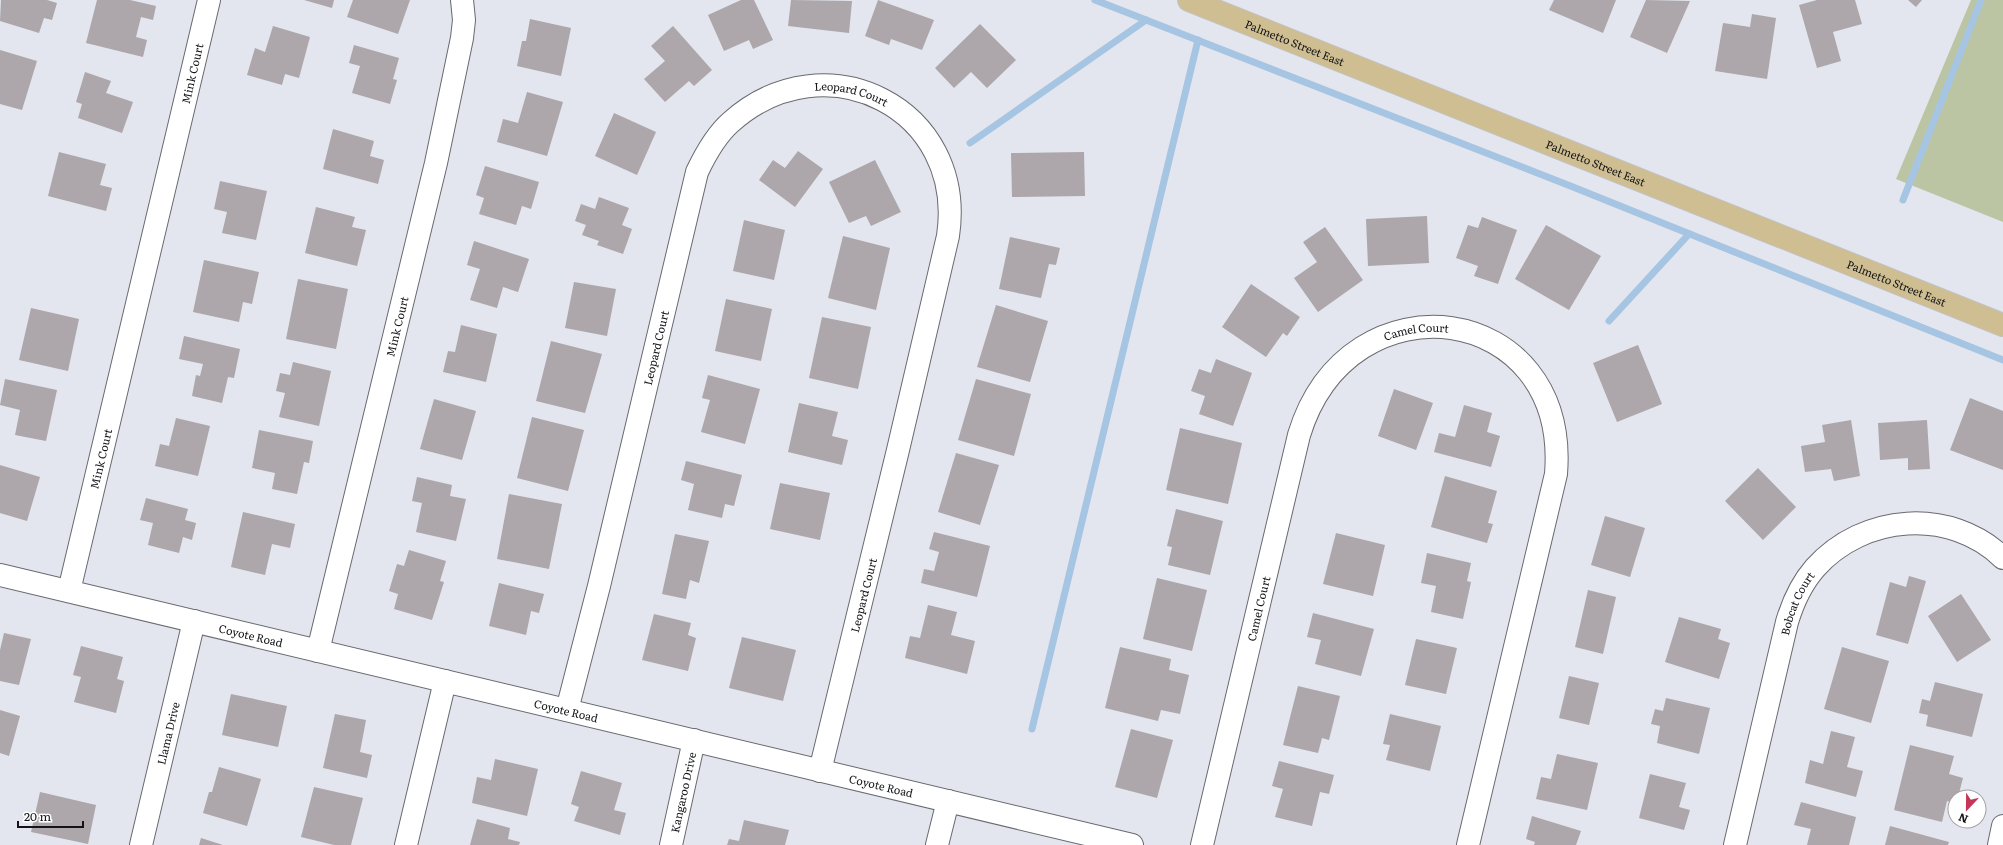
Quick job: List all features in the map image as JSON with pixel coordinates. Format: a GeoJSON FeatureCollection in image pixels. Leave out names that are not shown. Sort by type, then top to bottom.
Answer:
{"type":"FeatureCollection","features":[{"type":"Feature","properties":{"kind":"main road","name":"Palmetto Street East"},"geometry":{"type":"LineString","coordinates":[[1189,0],[2003,325]]}},
{"type":"Feature","properties":{"kind":"street","name":"Mink Court"},"geometry":{"type":"LineString","coordinates":[[69,591],[209,0]]}},
{"type":"Feature","properties":{"kind":"street","name":"Mink Court"},"geometry":{"type":"LineString","coordinates":[[318,651],[436,163],[462,38],[464,20],[462,0]]}},
{"type":"Feature","properties":{"kind":"street","name":"Leopard Court"},"geometry":{"type":"LineString","coordinates":[[568,710],[601,578],[697,172],[706,154],[730,122],[763,100],[782,92],[801,88],[840,87],[859,90],[893,105],[922,130],[933,145],[947,180],[951,199],[951,218],[898,450],[820,770]]}},
{"type":"Feature","properties":{"kind":"street","name":"Camel Court"},"geometry":{"type":"LineString","coordinates":[[1202,845],[1299,436],[1311,402],[1331,373],[1358,350],[1389,334],[1406,329],[1446,327],[1467,331],[1485,338],[1503,349],[1519,362],[1533,377],[1551,413],[1556,433],[1557,454],[1556,474],[1468,845]]}},
{"type":"Feature","properties":{"kind":"street","name":"Bobcat Court"},"geometry":{"type":"LineString","coordinates":[[1735,845],[1787,622],[1796,596],[1815,568],[1829,554],[1858,536],[1883,526],[1903,523],[1923,523],[1962,531],[1980,540],[2003,558]]}},
{"type":"Feature","properties":{"kind":"street","name":"Coyote Road"},"geometry":{"type":"LineString","coordinates":[[0,575],[1132,845]]}},
{"type":"Feature","properties":{"kind":"street","name":"Llama Drive"},"geometry":{"type":"LineString","coordinates":[[141,845],[194,621]]}},
{"type":"Feature","properties":{"kind":"street"},"geometry":{"type":"LineString","coordinates":[[406,845],[445,681]]}},
{"type":"Feature","properties":{"kind":"street","name":"Kangaroo Drive"},"geometry":{"type":"LineString","coordinates":[[671,845],[694,740]]}},
{"type":"Feature","properties":{"kind":"street"},"geometry":{"type":"LineString","coordinates":[[937,845],[948,801]]}},
{"type":"Feature","properties":{"kind":"street"},"geometry":{"type":"LineString","coordinates":[[1998,845],[2003,826]]}},
{"type":"Feature","properties":{"kind":"green space"},"geometry":{"type":"Polygon","coordinates":[[[1971,0],[2003,0],[2003,222],[1896,179],[1971,0]]]}},
{"type":"Feature","properties":{"kind":"building"},"geometry":{"type":"Polygon","coordinates":[[[1,0],[47,0],[57,3],[52,20],[44,18],[39,33],[0,21],[1,0]]]}},
{"type":"Feature","properties":{"kind":"building"},"geometry":{"type":"Polygon","coordinates":[[[97,0],[130,0],[156,6],[153,20],[141,17],[136,37],[147,40],[143,57],[86,43],[97,0]]]}},
{"type":"Feature","properties":{"kind":"building"},"geometry":{"type":"Polygon","coordinates":[[[304,0],[334,0],[332,8],[304,0]]]}},
{"type":"Feature","properties":{"kind":"building"},"geometry":{"type":"Polygon","coordinates":[[[353,0],[410,0],[398,34],[347,17],[353,0]]]}},
{"type":"Feature","properties":{"kind":"building"},"geometry":{"type":"Polygon","coordinates":[[[741,0],[754,0],[773,40],[753,49],[749,40],[724,51],[708,15],[741,0]]]}},
{"type":"Feature","properties":{"kind":"building"},"geometry":{"type":"Polygon","coordinates":[[[791,0],[852,1],[849,33],[788,26],[791,0]]]}},
{"type":"Feature","properties":{"kind":"building"},"geometry":{"type":"Polygon","coordinates":[[[878,0],[934,20],[922,50],[891,39],[889,45],[865,36],[878,0]]]}},
{"type":"Feature","properties":{"kind":"building"},"geometry":{"type":"Polygon","coordinates":[[[1554,0],[1616,0],[1603,33],[1549,10],[1554,0]]]}},
{"type":"Feature","properties":{"kind":"building"},"geometry":{"type":"Polygon","coordinates":[[[1646,0],[1690,1],[1667,53],[1630,37],[1646,0]]]}},
{"type":"Feature","properties":{"kind":"building"},"geometry":{"type":"Polygon","coordinates":[[[1817,0],[1855,0],[1862,24],[1833,32],[1841,61],[1817,68],[1799,5],[1817,0]]]}},
{"type":"Feature","properties":{"kind":"building"},"geometry":{"type":"Polygon","coordinates":[[[1908,0],[1922,0],[1916,7],[1908,0]]]}},
{"type":"Feature","properties":{"kind":"building"},"geometry":{"type":"Polygon","coordinates":[[[1752,14],[1776,18],[1767,79],[1715,71],[1723,23],[1750,27],[1752,14]]]}},
{"type":"Feature","properties":{"kind":"building"},"geometry":{"type":"Polygon","coordinates":[[[530,19],[571,28],[561,76],[517,66],[522,41],[526,41],[530,19]]]}},
{"type":"Feature","properties":{"kind":"building"},"geometry":{"type":"Polygon","coordinates":[[[980,24],[1016,60],[987,88],[971,72],[954,88],[935,68],[980,24]]]}},
{"type":"Feature","properties":{"kind":"building"},"geometry":{"type":"Polygon","coordinates":[[[273,26],[310,37],[299,78],[285,74],[282,85],[247,75],[255,48],[265,52],[273,26]]]}},
{"type":"Feature","properties":{"kind":"building"},"geometry":{"type":"Polygon","coordinates":[[[673,26],[712,70],[694,86],[689,81],[665,102],[644,79],[665,61],[651,46],[673,26]]]}},
{"type":"Feature","properties":{"kind":"building"},"geometry":{"type":"Polygon","coordinates":[[[354,45],[399,58],[393,79],[397,80],[390,104],[352,93],[360,66],[349,63],[354,45]]]}},
{"type":"Feature","properties":{"kind":"building"},"geometry":{"type":"Polygon","coordinates":[[[0,50],[37,61],[22,110],[0,104],[0,50]]]}},
{"type":"Feature","properties":{"kind":"building"},"geometry":{"type":"Polygon","coordinates":[[[85,72],[111,81],[106,93],[133,102],[122,133],[78,118],[82,104],[76,102],[85,72]]]}},
{"type":"Feature","properties":{"kind":"building"},"geometry":{"type":"Polygon","coordinates":[[[527,92],[563,102],[547,156],[497,142],[503,119],[518,123],[527,92]]]}},
{"type":"Feature","properties":{"kind":"building"},"geometry":{"type":"Polygon","coordinates":[[[614,113],[656,132],[637,175],[595,156],[614,113]]]}},
{"type":"Feature","properties":{"kind":"building"},"geometry":{"type":"Polygon","coordinates":[[[333,129],[374,141],[370,156],[384,160],[378,184],[323,169],[333,129]]]}},
{"type":"Feature","properties":{"kind":"building"},"geometry":{"type":"Polygon","coordinates":[[[798,151],[823,169],[795,207],[759,180],[773,160],[785,168],[798,151]]]}},
{"type":"Feature","properties":{"kind":"building"},"geometry":{"type":"Polygon","coordinates":[[[59,152],[106,164],[100,185],[112,188],[106,211],[48,196],[59,152]]]}},
{"type":"Feature","properties":{"kind":"building"},"geometry":{"type":"Polygon","coordinates":[[[1084,152],[1085,196],[1012,197],[1011,153],[1084,152]]]}},
{"type":"Feature","properties":{"kind":"building"},"geometry":{"type":"Polygon","coordinates":[[[875,160],[901,212],[871,226],[866,216],[849,223],[829,182],[875,160]]]}},
{"type":"Feature","properties":{"kind":"building"},"geometry":{"type":"Polygon","coordinates":[[[485,166],[539,182],[531,209],[522,206],[516,225],[479,214],[484,198],[476,195],[485,166]]]}},
{"type":"Feature","properties":{"kind":"building"},"geometry":{"type":"Polygon","coordinates":[[[220,181],[267,191],[256,240],[222,233],[227,212],[214,209],[220,181]]]}},
{"type":"Feature","properties":{"kind":"building"},"geometry":{"type":"Polygon","coordinates":[[[599,197],[629,208],[622,225],[632,229],[623,254],[597,245],[599,241],[582,235],[586,225],[575,221],[581,204],[595,209],[599,197]]]}},
{"type":"Feature","properties":{"kind":"building"},"geometry":{"type":"Polygon","coordinates":[[[316,207],[355,217],[352,227],[366,230],[357,266],[305,253],[316,207]]]}},
{"type":"Feature","properties":{"kind":"building"},"geometry":{"type":"Polygon","coordinates":[[[1427,216],[1429,263],[1368,266],[1366,219],[1427,216]]]}},
{"type":"Feature","properties":{"kind":"building"},"geometry":{"type":"Polygon","coordinates":[[[1482,217],[1517,230],[1498,284],[1474,276],[1478,266],[1456,258],[1468,225],[1478,228],[1482,217]]]}},
{"type":"Feature","properties":{"kind":"building"},"geometry":{"type":"Polygon","coordinates":[[[744,220],[785,230],[774,280],[733,271],[744,220]]]}},
{"type":"Feature","properties":{"kind":"building"},"geometry":{"type":"Polygon","coordinates":[[[1546,225],[1601,256],[1569,310],[1515,279],[1546,225]]]}},
{"type":"Feature","properties":{"kind":"building"},"geometry":{"type":"Polygon","coordinates":[[[1325,227],[1363,280],[1318,312],[1294,278],[1317,262],[1303,242],[1325,227]]]}},
{"type":"Feature","properties":{"kind":"building"},"geometry":{"type":"Polygon","coordinates":[[[843,236],[890,248],[876,310],[828,298],[843,236]]]}},
{"type":"Feature","properties":{"kind":"building"},"geometry":{"type":"Polygon","coordinates":[[[1010,237],[1060,248],[1056,265],[1049,264],[1041,298],[999,289],[1010,237]]]}},
{"type":"Feature","properties":{"kind":"building"},"geometry":{"type":"Polygon","coordinates":[[[474,241],[529,259],[518,292],[503,287],[497,308],[470,300],[480,269],[467,265],[474,241]]]}},
{"type":"Feature","properties":{"kind":"building"},"geometry":{"type":"Polygon","coordinates":[[[204,260],[259,272],[252,304],[243,302],[239,322],[193,312],[204,260]]]}},
{"type":"Feature","properties":{"kind":"building"},"geometry":{"type":"Polygon","coordinates":[[[298,279],[348,289],[336,349],[286,339],[298,279]]]}},
{"type":"Feature","properties":{"kind":"building"},"geometry":{"type":"Polygon","coordinates":[[[574,282],[616,289],[607,336],[565,328],[574,282]]]}},
{"type":"Feature","properties":{"kind":"building"},"geometry":{"type":"Polygon","coordinates":[[[1251,284],[1300,317],[1287,336],[1283,333],[1266,357],[1222,327],[1251,284]]]}},
{"type":"Feature","properties":{"kind":"building"},"geometry":{"type":"Polygon","coordinates":[[[726,299],[772,309],[761,361],[715,351],[726,299]]]}},
{"type":"Feature","properties":{"kind":"building"},"geometry":{"type":"Polygon","coordinates":[[[996,305],[1048,321],[1030,382],[977,367],[996,305]]]}},
{"type":"Feature","properties":{"kind":"building"},"geometry":{"type":"Polygon","coordinates":[[[31,308],[79,319],[68,371],[19,360],[31,308]]]}},
{"type":"Feature","properties":{"kind":"building"},"geometry":{"type":"Polygon","coordinates":[[[822,317],[871,327],[858,389],[809,378],[822,317]]]}},
{"type":"Feature","properties":{"kind":"building"},"geometry":{"type":"Polygon","coordinates":[[[461,325],[497,334],[486,382],[443,372],[448,351],[455,352],[461,325]]]}},
{"type":"Feature","properties":{"kind":"building"},"geometry":{"type":"Polygon","coordinates":[[[184,336],[240,349],[234,378],[228,377],[222,403],[192,396],[196,375],[200,376],[203,364],[179,359],[184,336]]]}},
{"type":"Feature","properties":{"kind":"building"},"geometry":{"type":"Polygon","coordinates":[[[551,341],[602,354],[585,413],[536,401],[551,341]]]}},
{"type":"Feature","properties":{"kind":"building"},"geometry":{"type":"Polygon","coordinates":[[[1638,345],[1662,404],[1617,422],[1593,363],[1638,345]]]}},
{"type":"Feature","properties":{"kind":"building"},"geometry":{"type":"Polygon","coordinates":[[[1216,359],[1252,373],[1233,426],[1199,414],[1205,396],[1191,391],[1199,369],[1211,373],[1216,359]]]}},
{"type":"Feature","properties":{"kind":"building"},"geometry":{"type":"Polygon","coordinates":[[[293,362],[331,371],[319,426],[279,417],[285,393],[276,391],[280,373],[290,375],[293,362]]]}},
{"type":"Feature","properties":{"kind":"building"},"geometry":{"type":"Polygon","coordinates":[[[708,375],[760,389],[745,444],[701,432],[710,400],[702,398],[708,375]]]}},
{"type":"Feature","properties":{"kind":"building"},"geometry":{"type":"Polygon","coordinates":[[[5,379],[57,390],[46,441],[15,435],[20,410],[0,405],[5,379]]]}},
{"type":"Feature","properties":{"kind":"building"},"geometry":{"type":"Polygon","coordinates":[[[976,379],[1031,394],[1014,456],[958,440],[976,379]]]}},
{"type":"Feature","properties":{"kind":"building"},"geometry":{"type":"Polygon","coordinates":[[[1394,389],[1433,403],[1416,450],[1378,436],[1394,389]]]}},
{"type":"Feature","properties":{"kind":"building"},"geometry":{"type":"Polygon","coordinates":[[[1970,398],[2003,411],[2003,470],[1950,450],[1970,398]]]}},
{"type":"Feature","properties":{"kind":"building"},"geometry":{"type":"Polygon","coordinates":[[[434,399],[476,411],[462,460],[420,449],[434,399]]]}},
{"type":"Feature","properties":{"kind":"building"},"geometry":{"type":"Polygon","coordinates":[[[799,403],[838,412],[832,436],[848,440],[842,465],[788,452],[799,403]]]}},
{"type":"Feature","properties":{"kind":"building"},"geometry":{"type":"Polygon","coordinates":[[[1464,405],[1492,413],[1487,432],[1500,436],[1491,467],[1434,452],[1439,433],[1455,437],[1464,405]]]}},
{"type":"Feature","properties":{"kind":"building"},"geometry":{"type":"Polygon","coordinates":[[[532,417],[584,430],[568,491],[517,478],[532,417]]]}},
{"type":"Feature","properties":{"kind":"building"},"geometry":{"type":"Polygon","coordinates":[[[176,418],[210,426],[198,476],[155,466],[160,444],[169,446],[176,418]]]}},
{"type":"Feature","properties":{"kind":"building"},"geometry":{"type":"Polygon","coordinates":[[[1851,420],[1860,476],[1834,481],[1831,469],[1805,472],[1801,446],[1825,442],[1822,425],[1851,420]]]}},
{"type":"Feature","properties":{"kind":"building"},"geometry":{"type":"Polygon","coordinates":[[[1927,420],[1930,469],[1908,470],[1908,458],[1880,460],[1878,423],[1927,420]]]}},
{"type":"Feature","properties":{"kind":"building"},"geometry":{"type":"Polygon","coordinates":[[[1180,428],[1242,443],[1228,504],[1166,490],[1180,428]]]}},
{"type":"Feature","properties":{"kind":"building"},"geometry":{"type":"Polygon","coordinates":[[[259,430],[313,441],[309,463],[304,462],[297,494],[272,489],[275,473],[252,468],[259,430]]]}},
{"type":"Feature","properties":{"kind":"building"},"geometry":{"type":"Polygon","coordinates":[[[956,453],[999,465],[980,525],[938,512],[956,453]]]}},
{"type":"Feature","properties":{"kind":"building"},"geometry":{"type":"Polygon","coordinates":[[[686,461],[742,475],[734,506],[725,504],[722,518],[688,510],[694,484],[681,480],[686,461]]]}},
{"type":"Feature","properties":{"kind":"building"},"geometry":{"type":"Polygon","coordinates":[[[0,465],[40,477],[27,521],[0,513],[0,465]]]}},
{"type":"Feature","properties":{"kind":"building"},"geometry":{"type":"Polygon","coordinates":[[[1758,468],[1796,507],[1763,540],[1725,501],[1758,468]]]}},
{"type":"Feature","properties":{"kind":"building"},"geometry":{"type":"Polygon","coordinates":[[[1445,476],[1497,491],[1488,523],[1493,524],[1487,543],[1431,527],[1445,476]]]}},
{"type":"Feature","properties":{"kind":"building"},"geometry":{"type":"Polygon","coordinates":[[[417,477],[452,485],[450,496],[466,499],[456,541],[416,532],[422,503],[412,501],[417,477]]]}},
{"type":"Feature","properties":{"kind":"building"},"geometry":{"type":"Polygon","coordinates":[[[780,483],[830,493],[820,540],[770,529],[780,483]]]}},
{"type":"Feature","properties":{"kind":"building"},"geometry":{"type":"Polygon","coordinates":[[[509,494],[562,504],[549,569],[497,559],[509,494]]]}},
{"type":"Feature","properties":{"kind":"building"},"geometry":{"type":"Polygon","coordinates":[[[146,498],[188,509],[185,520],[196,523],[192,540],[183,537],[179,553],[148,545],[153,523],[140,520],[146,498]]]}},
{"type":"Feature","properties":{"kind":"building"},"geometry":{"type":"Polygon","coordinates":[[[1176,509],[1223,521],[1210,575],[1168,565],[1172,547],[1167,546],[1176,509]]]}},
{"type":"Feature","properties":{"kind":"building"},"geometry":{"type":"Polygon","coordinates":[[[243,512],[295,524],[290,548],[272,544],[265,575],[231,567],[243,512]]]}},
{"type":"Feature","properties":{"kind":"building"},"geometry":{"type":"Polygon","coordinates":[[[1605,516],[1645,528],[1630,577],[1591,565],[1605,516]]]}},
{"type":"Feature","properties":{"kind":"building"},"geometry":{"type":"Polygon","coordinates":[[[934,532],[990,546],[977,597],[921,583],[924,569],[934,571],[939,552],[929,549],[934,532]]]}},
{"type":"Feature","properties":{"kind":"building"},"geometry":{"type":"Polygon","coordinates":[[[1336,533],[1385,545],[1373,596],[1323,584],[1336,533]]]}},
{"type":"Feature","properties":{"kind":"building"},"geometry":{"type":"Polygon","coordinates":[[[675,534],[709,541],[699,583],[690,580],[686,599],[662,594],[675,534]]]}},
{"type":"Feature","properties":{"kind":"building"},"geometry":{"type":"Polygon","coordinates":[[[409,550],[446,561],[440,581],[444,582],[432,620],[394,609],[398,594],[389,591],[397,564],[404,566],[409,550]]]}},
{"type":"Feature","properties":{"kind":"building"},"geometry":{"type":"Polygon","coordinates":[[[1427,553],[1471,563],[1467,581],[1471,582],[1463,619],[1431,612],[1436,586],[1421,583],[1427,553]]]}},
{"type":"Feature","properties":{"kind":"building"},"geometry":{"type":"Polygon","coordinates":[[[1909,576],[1926,581],[1908,644],[1876,635],[1890,582],[1906,587],[1909,576]]]}},
{"type":"Feature","properties":{"kind":"building"},"geometry":{"type":"Polygon","coordinates":[[[1157,578],[1207,590],[1192,651],[1143,639],[1157,578]]]}},
{"type":"Feature","properties":{"kind":"building"},"geometry":{"type":"Polygon","coordinates":[[[499,583],[544,594],[539,613],[531,611],[526,635],[489,626],[499,583]]]}},
{"type":"Feature","properties":{"kind":"building"},"geometry":{"type":"Polygon","coordinates":[[[1588,590],[1616,597],[1603,654],[1575,647],[1588,590]]]}},
{"type":"Feature","properties":{"kind":"building"},"geometry":{"type":"Polygon","coordinates":[[[1961,594],[1991,640],[1957,662],[1928,616],[1961,594]]]}},
{"type":"Feature","properties":{"kind":"building"},"geometry":{"type":"Polygon","coordinates":[[[928,605],[957,612],[951,635],[975,641],[967,674],[905,658],[910,636],[920,638],[928,605]]]}},
{"type":"Feature","properties":{"kind":"building"},"geometry":{"type":"Polygon","coordinates":[[[1313,613],[1374,629],[1361,676],[1315,664],[1321,640],[1307,637],[1313,613]]]}},
{"type":"Feature","properties":{"kind":"building"},"geometry":{"type":"Polygon","coordinates":[[[654,614],[691,623],[688,635],[696,638],[688,671],[642,660],[654,614]]]}},
{"type":"Feature","properties":{"kind":"building"},"geometry":{"type":"Polygon","coordinates":[[[1679,617],[1721,629],[1718,639],[1730,643],[1719,679],[1665,662],[1679,617]]]}},
{"type":"Feature","properties":{"kind":"building"},"geometry":{"type":"Polygon","coordinates":[[[4,633],[31,639],[19,685],[0,681],[0,650],[4,633]]]}},
{"type":"Feature","properties":{"kind":"building"},"geometry":{"type":"Polygon","coordinates":[[[742,637],[796,650],[783,701],[729,688],[742,637]]]}},
{"type":"Feature","properties":{"kind":"building"},"geometry":{"type":"Polygon","coordinates":[[[1416,639],[1457,648],[1446,694],[1405,685],[1416,639]]]}},
{"type":"Feature","properties":{"kind":"building"},"geometry":{"type":"Polygon","coordinates":[[[81,646],[123,657],[117,679],[124,681],[116,713],[74,702],[81,677],[73,675],[81,646]]]}},
{"type":"Feature","properties":{"kind":"building"},"geometry":{"type":"Polygon","coordinates":[[[1120,647],[1171,659],[1169,670],[1189,675],[1180,714],[1161,710],[1158,721],[1105,708],[1120,647]]]}},
{"type":"Feature","properties":{"kind":"building"},"geometry":{"type":"Polygon","coordinates":[[[1842,647],[1889,661],[1871,723],[1824,709],[1842,647]]]}},
{"type":"Feature","properties":{"kind":"building"},"geometry":{"type":"Polygon","coordinates":[[[1569,676],[1599,683],[1589,725],[1559,718],[1569,676]]]}},
{"type":"Feature","properties":{"kind":"building"},"geometry":{"type":"Polygon","coordinates":[[[1935,682],[1983,694],[1972,737],[1926,726],[1928,715],[1919,713],[1922,699],[1930,701],[1935,682]]]}},
{"type":"Feature","properties":{"kind":"building"},"geometry":{"type":"Polygon","coordinates":[[[1298,686],[1340,696],[1329,740],[1322,738],[1318,753],[1283,745],[1298,686]]]}},
{"type":"Feature","properties":{"kind":"building"},"geometry":{"type":"Polygon","coordinates":[[[231,694],[287,706],[278,747],[222,735],[231,694]]]}},
{"type":"Feature","properties":{"kind":"building"},"geometry":{"type":"Polygon","coordinates":[[[1666,698],[1710,708],[1699,754],[1657,743],[1660,726],[1651,724],[1655,709],[1663,711],[1666,698]]]}},
{"type":"Feature","properties":{"kind":"building"},"geometry":{"type":"Polygon","coordinates":[[[0,710],[20,716],[9,756],[0,753],[0,710]]]}},
{"type":"Feature","properties":{"kind":"building"},"geometry":{"type":"Polygon","coordinates":[[[335,714],[366,720],[360,752],[372,755],[367,778],[323,768],[335,714]]]}},
{"type":"Feature","properties":{"kind":"building"},"geometry":{"type":"Polygon","coordinates":[[[1390,714],[1441,726],[1430,771],[1386,760],[1390,745],[1383,744],[1390,714]]]}},
{"type":"Feature","properties":{"kind":"building"},"geometry":{"type":"Polygon","coordinates":[[[1131,729],[1173,740],[1157,798],[1115,787],[1131,729]]]}},
{"type":"Feature","properties":{"kind":"building"},"geometry":{"type":"Polygon","coordinates":[[[1831,731],[1855,737],[1847,767],[1863,771],[1856,797],[1805,783],[1810,760],[1823,764],[1831,731]]]}},
{"type":"Feature","properties":{"kind":"building"},"geometry":{"type":"Polygon","coordinates":[[[1910,745],[1954,756],[1949,774],[1963,778],[1960,789],[1947,789],[1947,801],[1942,822],[1894,810],[1910,745]]]}},
{"type":"Feature","properties":{"kind":"building"},"geometry":{"type":"Polygon","coordinates":[[[1557,754],[1598,763],[1587,810],[1536,799],[1541,777],[1551,779],[1557,754]]]}},
{"type":"Feature","properties":{"kind":"building"},"geometry":{"type":"Polygon","coordinates":[[[495,759],[538,769],[527,816],[472,803],[477,777],[491,780],[495,759]]]}},
{"type":"Feature","properties":{"kind":"building"},"geometry":{"type":"Polygon","coordinates":[[[1279,761],[1334,775],[1329,794],[1320,792],[1312,826],[1275,817],[1283,789],[1272,786],[1279,761]]]}},
{"type":"Feature","properties":{"kind":"building"},"geometry":{"type":"Polygon","coordinates":[[[219,767],[261,779],[247,826],[203,813],[209,792],[212,792],[219,767]]]}},
{"type":"Feature","properties":{"kind":"building"},"geometry":{"type":"Polygon","coordinates":[[[581,771],[622,783],[614,810],[626,813],[620,835],[574,821],[579,807],[571,804],[581,771]]]}},
{"type":"Feature","properties":{"kind":"building"},"geometry":{"type":"Polygon","coordinates":[[[1650,774],[1686,783],[1679,807],[1690,810],[1684,830],[1639,818],[1650,774]]]}},
{"type":"Feature","properties":{"kind":"building"},"geometry":{"type":"Polygon","coordinates":[[[314,787],[363,798],[351,845],[334,845],[301,837],[314,787]]]}},
{"type":"Feature","properties":{"kind":"building"},"geometry":{"type":"Polygon","coordinates":[[[40,792],[96,805],[88,844],[31,832],[40,792]]]}},
{"type":"Feature","properties":{"kind":"building"},"geometry":{"type":"Polygon","coordinates":[[[1801,802],[1856,817],[1849,845],[1807,845],[1811,829],[1794,825],[1801,802]]]}},
{"type":"Feature","properties":{"kind":"building"},"geometry":{"type":"Polygon","coordinates":[[[1532,816],[1581,831],[1576,845],[1534,845],[1535,842],[1526,839],[1532,816]]]}},
{"type":"Feature","properties":{"kind":"building"},"geometry":{"type":"Polygon","coordinates":[[[477,819],[510,828],[508,839],[520,842],[519,845],[470,845],[477,819]]]}},
{"type":"Feature","properties":{"kind":"building"},"geometry":{"type":"Polygon","coordinates":[[[744,820],[789,830],[785,845],[727,845],[729,839],[739,841],[744,820]]]}},
{"type":"Feature","properties":{"kind":"building"},"geometry":{"type":"Polygon","coordinates":[[[1890,826],[1949,842],[1948,845],[1885,845],[1890,826]]]}},
{"type":"Feature","properties":{"kind":"building"},"geometry":{"type":"Polygon","coordinates":[[[201,838],[223,845],[199,845],[201,838]]]}},
{"type":"Feature","properties":{"kind":"waterway"},"geometry":{"type":"LineString","coordinates":[[1095,0],[1573,187],[2003,360]]}},
{"type":"Feature","properties":{"kind":"waterway"},"geometry":{"type":"LineString","coordinates":[[1903,200],[1981,0]]}},
{"type":"Feature","properties":{"kind":"waterway"},"geometry":{"type":"LineString","coordinates":[[970,143],[1146,20]]}},
{"type":"Feature","properties":{"kind":"waterway"},"geometry":{"type":"LineString","coordinates":[[1032,729],[1198,40]]}},
{"type":"Feature","properties":{"kind":"waterway"},"geometry":{"type":"LineString","coordinates":[[1609,321],[1689,234]]}}]}
